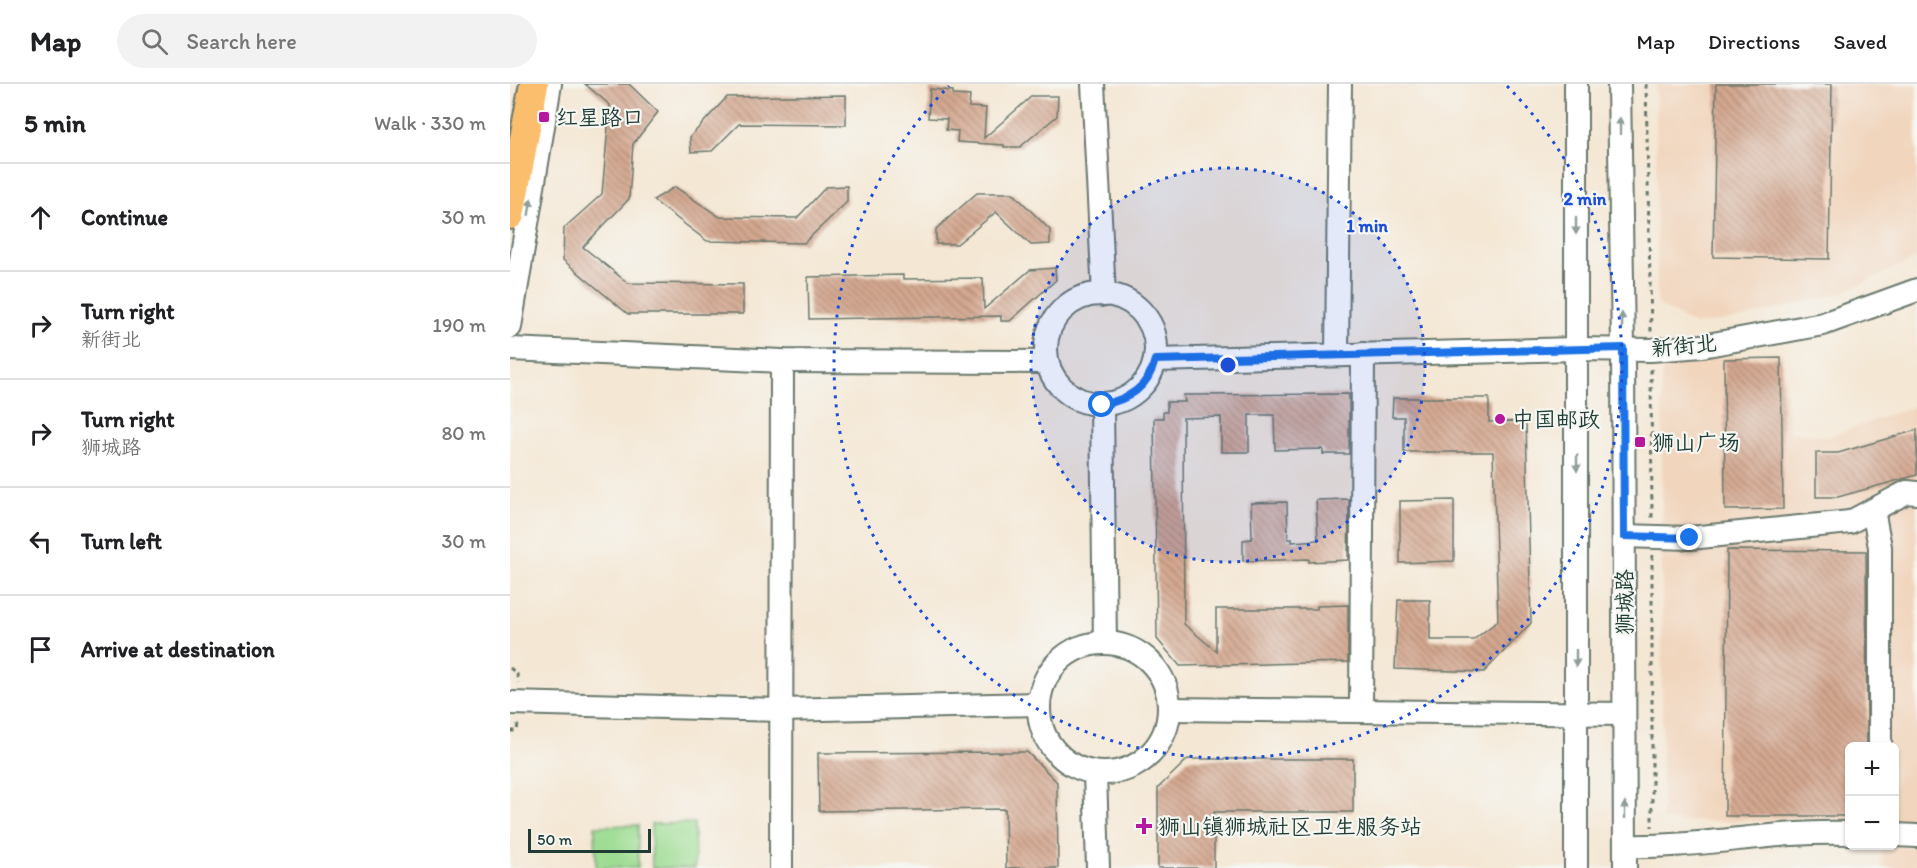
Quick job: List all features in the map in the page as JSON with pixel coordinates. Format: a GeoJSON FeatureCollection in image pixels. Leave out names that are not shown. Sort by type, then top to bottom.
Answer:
{"type":"FeatureCollection","features":[{"type":"Feature","properties":{"kind":"main road"},"geometry":{"type":"LineString","coordinates":[[510,215],[534,84]]}},
{"type":"Feature","properties":{"kind":"street"},"geometry":{"type":"LineString","coordinates":[[510,327],[550,84]]}},
{"type":"Feature","properties":{"kind":"street"},"geometry":{"type":"LineString","coordinates":[[1093,84],[1104,295]]}},
{"type":"Feature","properties":{"kind":"street"},"geometry":{"type":"LineString","coordinates":[[1337,355],[1340,84]]}},
{"type":"Feature","properties":{"kind":"street"},"geometry":{"type":"LineString","coordinates":[[1576,84],[1576,868]]}},
{"type":"Feature","properties":{"kind":"street","name":"狮城路"},"geometry":{"type":"LineString","coordinates":[[1619,84],[1623,348],[1625,857]]}},
{"type":"Feature","properties":{"kind":"street","name":"新街北"},"geometry":{"type":"LineString","coordinates":[[1155,360],[1623,348],[1651,350],[1702,346],[1823,324],[1917,290]]}},
{"type":"Feature","properties":{"kind":"street"},"geometry":{"type":"LineString","coordinates":[[1104,295],[1114,296],[1132,303],[1146,317],[1155,334],[1155,360],[1152,372],[1141,387],[1121,401],[1102,405],[1083,402],[1066,392],[1054,380],[1047,362],[1046,343],[1052,325],[1063,309],[1079,299],[1104,295]]}},
{"type":"Feature","properties":{"kind":"street"},"geometry":{"type":"LineString","coordinates":[[510,348],[782,361],[1047,362]]}},
{"type":"Feature","properties":{"kind":"street"},"geometry":{"type":"LineString","coordinates":[[1361,711],[1363,354]]}},
{"type":"Feature","properties":{"kind":"street"},"geometry":{"type":"LineString","coordinates":[[781,868],[782,361]]}},
{"type":"Feature","properties":{"kind":"street"},"geometry":{"type":"LineString","coordinates":[[1102,405],[1105,643]]}},
{"type":"Feature","properties":{"kind":"street"},"geometry":{"type":"LineString","coordinates":[[1624,536],[1690,538],[1850,522],[1907,492],[1917,493]]}},
{"type":"Feature","properties":{"kind":"street"},"geometry":{"type":"LineString","coordinates":[[1873,510],[1880,547],[1880,742]]}},
{"type":"Feature","properties":{"kind":"street"},"geometry":{"type":"LineString","coordinates":[[1105,643],[1138,651],[1155,666],[1166,686],[1170,709],[1166,731],[1155,751],[1146,760],[1126,771],[1103,774],[1080,770],[1061,758],[1050,747],[1040,727],[1038,704],[1044,681],[1057,663],[1075,649],[1105,643]]}},
{"type":"Feature","properties":{"kind":"street"},"geometry":{"type":"LineString","coordinates":[[515,704],[781,710],[1038,704]]}},
{"type":"Feature","properties":{"kind":"street"},"geometry":{"type":"LineString","coordinates":[[1170,709],[1624,714]]}},
{"type":"Feature","properties":{"kind":"street"},"geometry":{"type":"LineString","coordinates":[[1095,773],[1098,868]]}},
{"type":"Feature","properties":{"kind":"street"},"geometry":{"type":"LineString","coordinates":[[1625,857],[1653,847],[1815,832],[1845,833]]}},
{"type":"Feature","properties":{"kind":"street"},"geometry":{"type":"LineString","coordinates":[[1899,835],[1917,836]]}},
{"type":"Feature","properties":{"kind":"path"},"geometry":{"type":"LineString","coordinates":[[1646,84],[1651,350],[1653,847]]}},
{"type":"Feature","properties":{"kind":"path"},"geometry":{"type":"LineString","coordinates":[[510,668],[517,674],[515,704],[518,731],[510,731]]}},
{"type":"Feature","properties":{"kind":"shaded area"},"geometry":{"type":"Polygon","coordinates":[[[1656,84],[1917,84],[1917,258],[1841,293],[1742,318],[1694,325],[1657,304],[1656,84]]]}},
{"type":"Feature","properties":{"kind":"shaded area","name":"狮山广场"},"geometry":{"type":"Polygon","coordinates":[[[1782,353],[1789,432],[1828,437],[1917,405],[1917,822],[1899,822],[1899,742],[1845,742],[1845,822],[1662,821],[1662,362],[1782,353]]]}},
{"type":"Feature","properties":{"kind":"shaded area"},"geometry":{"type":"Polygon","coordinates":[[[1899,846],[1917,847],[1917,868],[1882,868],[1881,850],[1899,850],[1899,846]]]}},
{"type":"Feature","properties":{"kind":"green space"},"geometry":{"type":"Polygon","coordinates":[[[694,823],[695,868],[652,868],[651,824],[694,823]]]}},
{"type":"Feature","properties":{"kind":"green space"},"geometry":{"type":"Polygon","coordinates":[[[638,825],[638,868],[596,868],[595,826],[638,825]]]}},
{"type":"Feature","properties":{"kind":"building"},"geometry":{"type":"Polygon","coordinates":[[[585,84],[629,84],[658,112],[633,144],[629,199],[583,247],[628,283],[743,284],[743,314],[628,314],[563,260],[564,228],[602,194],[610,105],[585,84]]]}},
{"type":"Feature","properties":{"kind":"building"},"geometry":{"type":"Polygon","coordinates":[[[1716,84],[1832,84],[1829,259],[1713,257],[1716,84]]]}},
{"type":"Feature","properties":{"kind":"building"},"geometry":{"type":"Polygon","coordinates":[[[930,89],[953,91],[953,95],[970,96],[969,107],[986,108],[984,138],[1032,96],[1058,96],[1057,116],[1020,147],[957,142],[958,131],[946,130],[947,119],[928,118],[930,89]]]}},
{"type":"Feature","properties":{"kind":"building"},"geometry":{"type":"Polygon","coordinates":[[[846,95],[846,125],[739,124],[712,151],[691,152],[690,137],[727,97],[846,95]]]}},
{"type":"Feature","properties":{"kind":"building"},"geometry":{"type":"Polygon","coordinates":[[[847,186],[847,202],[804,243],[707,241],[653,200],[675,187],[720,217],[797,218],[826,187],[847,186]]]}},
{"type":"Feature","properties":{"kind":"building"},"geometry":{"type":"Polygon","coordinates":[[[977,193],[1013,193],[1050,230],[1050,244],[1031,245],[996,212],[957,244],[936,244],[936,229],[977,193]]]}},
{"type":"Feature","properties":{"kind":"building"},"geometry":{"type":"Polygon","coordinates":[[[1055,268],[1056,280],[1010,321],[1001,321],[1001,316],[809,319],[808,277],[903,275],[903,279],[983,278],[984,309],[1030,270],[1055,268]]]}},
{"type":"Feature","properties":{"kind":"building"},"geometry":{"type":"Polygon","coordinates":[[[1781,358],[1783,509],[1725,510],[1724,359],[1781,358]]]}},
{"type":"Feature","properties":{"kind":"building"},"geometry":{"type":"Polygon","coordinates":[[[1349,394],[1349,454],[1323,454],[1323,449],[1275,450],[1274,415],[1249,415],[1249,452],[1221,452],[1221,417],[1183,418],[1184,624],[1216,651],[1216,609],[1317,609],[1317,606],[1348,605],[1348,662],[1180,666],[1157,639],[1154,418],[1163,418],[1163,412],[1167,412],[1167,402],[1185,402],[1184,395],[1349,394]]]}},
{"type":"Feature","properties":{"kind":"building"},"geometry":{"type":"Polygon","coordinates":[[[1393,398],[1489,398],[1489,422],[1526,421],[1531,623],[1484,672],[1395,669],[1398,600],[1430,600],[1430,640],[1473,640],[1498,621],[1493,452],[1404,452],[1404,417],[1392,417],[1393,398]]]}},
{"type":"Feature","properties":{"kind":"building"},"geometry":{"type":"Polygon","coordinates":[[[1917,430],[1917,475],[1838,497],[1816,497],[1816,453],[1838,453],[1917,430]]]}},
{"type":"Feature","properties":{"kind":"building"},"geometry":{"type":"Polygon","coordinates":[[[1349,499],[1348,560],[1243,561],[1243,540],[1252,539],[1251,503],[1287,502],[1288,539],[1292,539],[1292,542],[1318,540],[1316,500],[1349,499]]]}},
{"type":"Feature","properties":{"kind":"building"},"geometry":{"type":"Polygon","coordinates":[[[1454,500],[1454,561],[1400,563],[1400,501],[1454,500]]]}},
{"type":"Feature","properties":{"kind":"building"},"geometry":{"type":"Polygon","coordinates":[[[1727,550],[1866,551],[1867,742],[1845,742],[1845,816],[1725,816],[1727,550]]]}},
{"type":"Feature","properties":{"kind":"building"},"geometry":{"type":"Polygon","coordinates":[[[1027,752],[1057,782],[1058,868],[1006,868],[1005,809],[819,811],[818,753],[1027,752]]]}},
{"type":"Feature","properties":{"kind":"building"},"geometry":{"type":"Polygon","coordinates":[[[1188,759],[1353,759],[1353,812],[1214,812],[1214,868],[1158,868],[1158,788],[1188,759]]]}},
{"type":"Feature","properties":{"kind":"place","name":"红星路口"},"geometry":{"type":"Point","coordinates":[544,117]}},
{"type":"Feature","properties":{"kind":"place","name":"中国邮政"},"geometry":{"type":"Point","coordinates":[1500,419]}},
{"type":"Feature","properties":{"kind":"place","name":"狮山广场"},"geometry":{"type":"Point","coordinates":[1640,442]}},
{"type":"Feature","properties":{"kind":"place","name":"狮山镇狮城社区卫生服务站"},"geometry":{"type":"Point","coordinates":[1144,826]}},
{"type":"Feature","properties":{"kind":"route"},"geometry":{"type":"LineString","coordinates":[[1102,405],[1121,401],[1141,387],[1152,372],[1155,360],[1623,348],[1624,536],[1690,538]]}}]}
